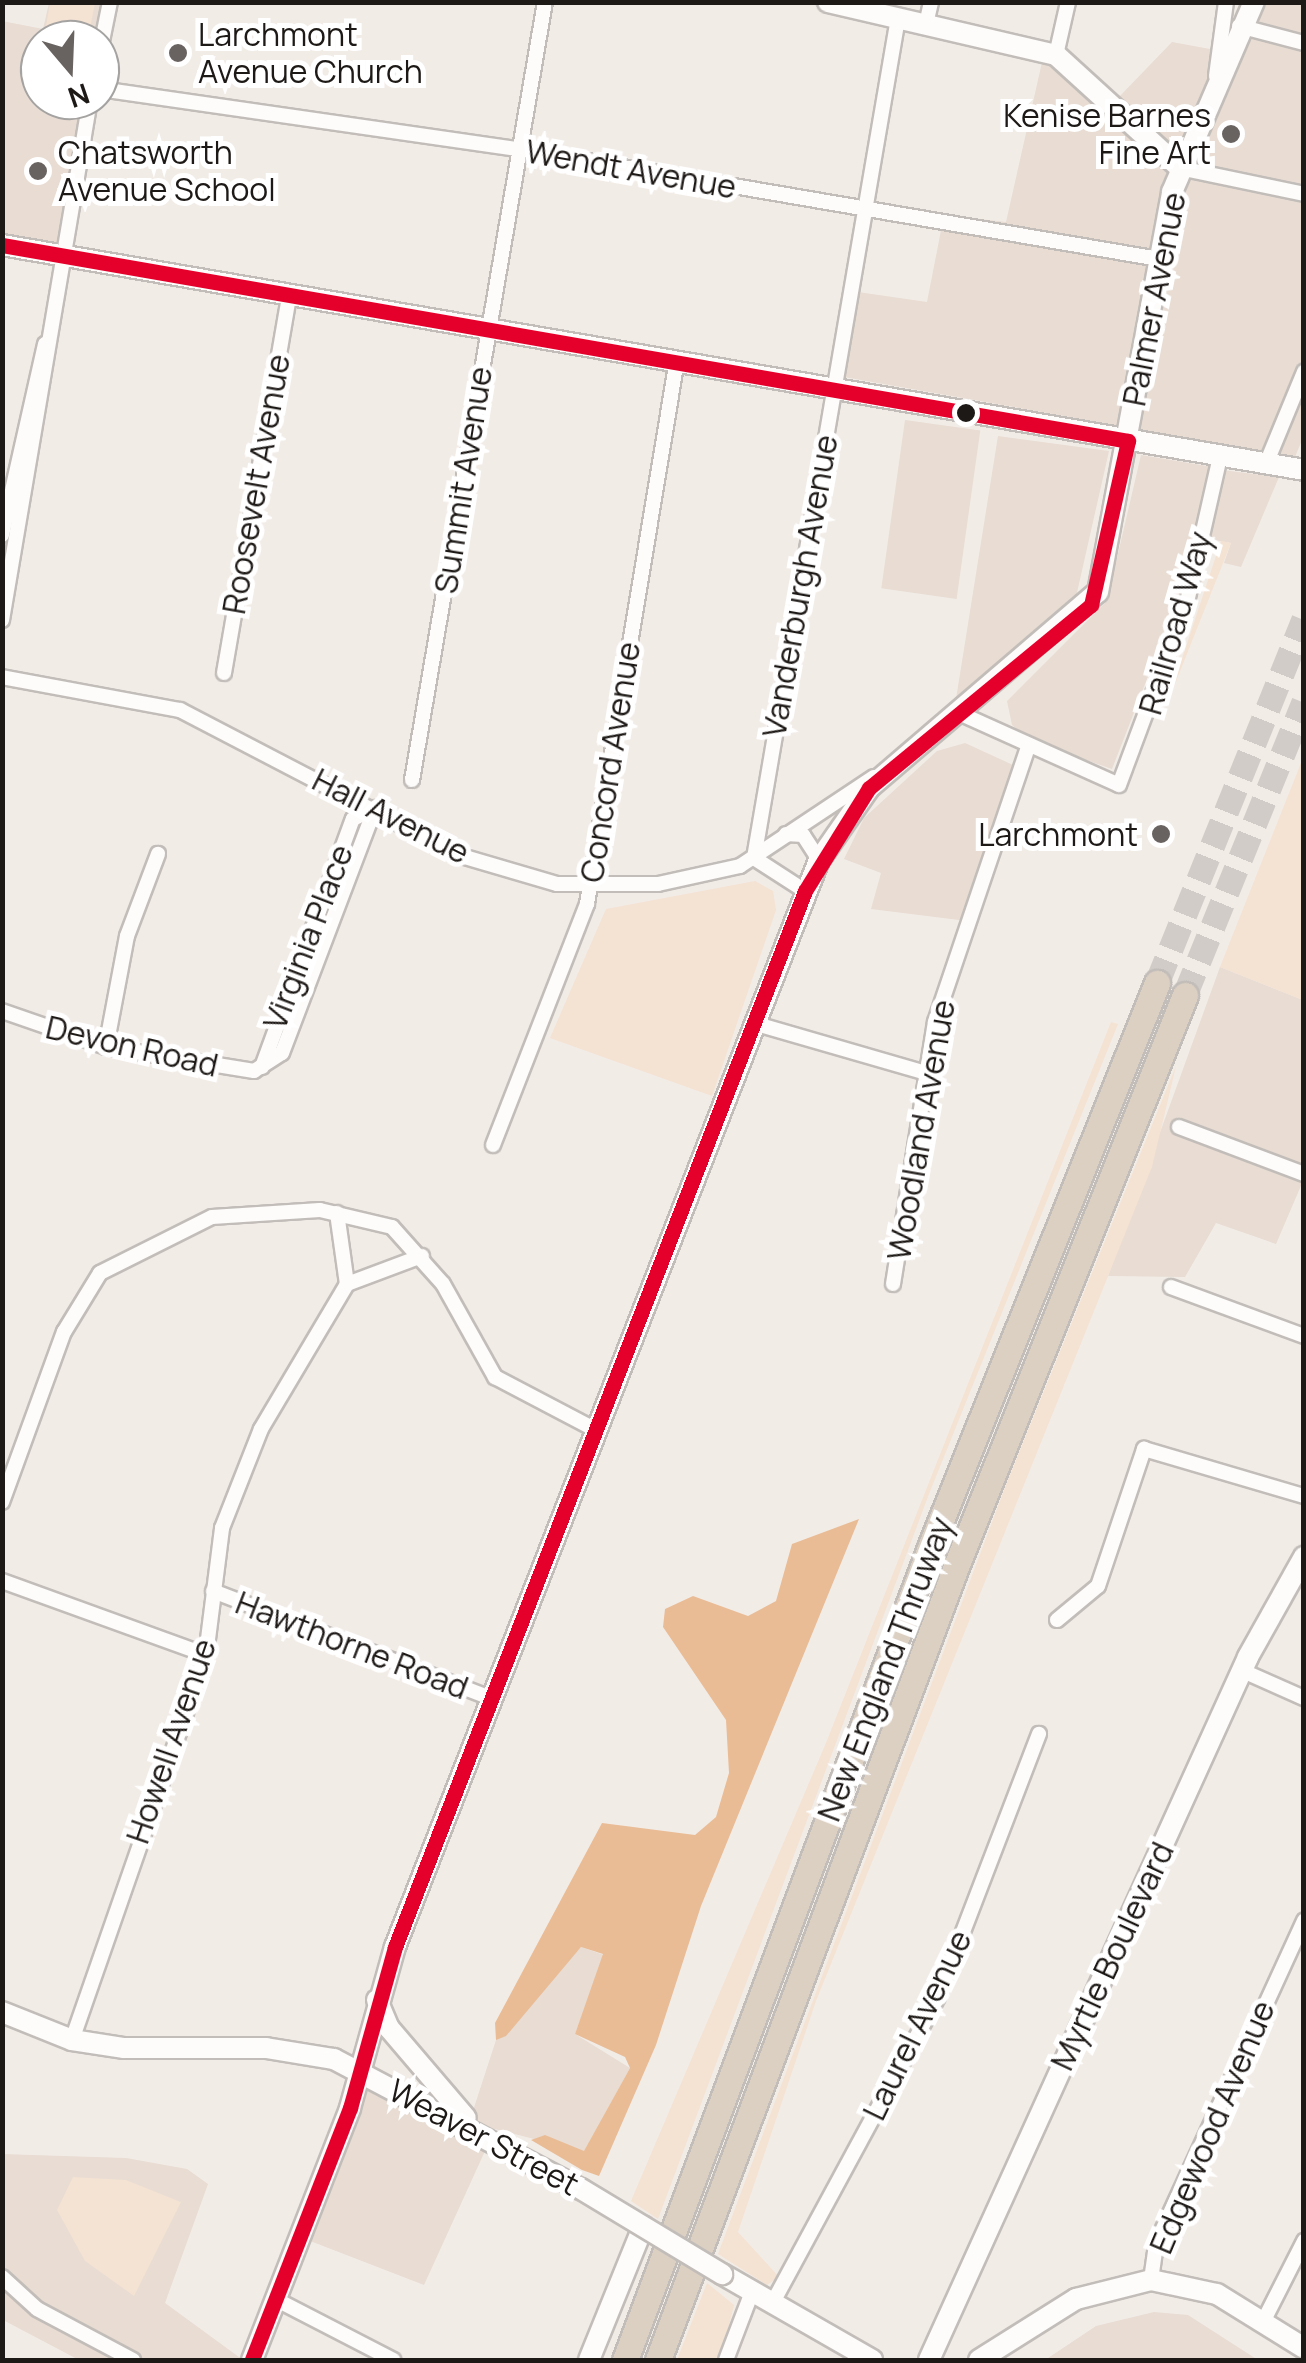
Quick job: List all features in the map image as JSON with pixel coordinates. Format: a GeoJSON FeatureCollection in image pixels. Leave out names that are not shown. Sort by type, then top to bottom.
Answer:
{"type":"FeatureCollection","features":[{"type":"Feature","properties":{"kind":"highway","name":"New England Thruway"},"geometry":{"type":"LineString","coordinates":[[626,2360],[932,1544],[1157,984]]}},
{"type":"Feature","properties":{"kind":"highway","name":"New England Thruway"},"geometry":{"type":"LineString","coordinates":[[658,2360],[956,1564],[1185,995]]}},
{"type":"Feature","properties":{"kind":"street","name":"Summit Avenue"},"geometry":{"type":"LineString","coordinates":[[412,780],[546,2]]}},
{"type":"Feature","properties":{"kind":"street"},"geometry":{"type":"LineString","coordinates":[[828,2],[1056,56],[1180,168],[1304,194]]}},
{"type":"Feature","properties":{"kind":"street"},"geometry":{"type":"LineString","coordinates":[[926,24],[931,2]]}},
{"type":"Feature","properties":{"kind":"street"},"geometry":{"type":"LineString","coordinates":[[1056,56],[1068,2]]}},
{"type":"Feature","properties":{"kind":"street"},"geometry":{"type":"LineString","coordinates":[[1216,76],[1226,2]]}},
{"type":"Feature","properties":{"kind":"street","name":"Palmer Avenue"},"geometry":{"type":"LineString","coordinates":[[252,2360],[359,2071],[377,2000],[819,860],[892,766],[1098,592],[1159,259],[1180,168],[1238,26],[1254,2]]}},
{"type":"Feature","properties":{"kind":"street","name":"Vanderburgh Avenue"},"geometry":{"type":"LineString","coordinates":[[754,858],[898,18]]}},
{"type":"Feature","properties":{"kind":"street"},"geometry":{"type":"LineString","coordinates":[[1238,26],[1304,43]]}},
{"type":"Feature","properties":{"kind":"street","name":"Wendt Avenue"},"geometry":{"type":"LineString","coordinates":[[120,92],[518,149],[1159,259]]}},
{"type":"Feature","properties":{"kind":"street"},"geometry":{"type":"LineString","coordinates":[[2,620],[24,510],[60,255],[86,120]]}},
{"type":"Feature","properties":{"kind":"street"},"geometry":{"type":"LineString","coordinates":[[2,244],[676,366],[1298,469]]}},
{"type":"Feature","properties":{"kind":"street","name":"Roosevelt Avenue"},"geometry":{"type":"LineString","coordinates":[[224,673],[289,296]]}},
{"type":"Feature","properties":{"kind":"street"},"geometry":{"type":"LineString","coordinates":[[2,535],[5,506],[47,338]]}},
{"type":"Feature","properties":{"kind":"street","name":"Concord Avenue"},"geometry":{"type":"LineString","coordinates":[[493,1145],[588,886],[676,366]]}},
{"type":"Feature","properties":{"kind":"street"},"geometry":{"type":"LineString","coordinates":[[1266,464],[1304,372]]}},
{"type":"Feature","properties":{"kind":"street","name":"Railroad Way"},"geometry":{"type":"LineString","coordinates":[[1027,750],[1120,785],[1186,602],[1220,457]]}},
{"type":"Feature","properties":{"kind":"street"},"geometry":{"type":"LineString","coordinates":[[5,506],[24,510]]}},
{"type":"Feature","properties":{"kind":"street","name":"Hall Avenue"},"geometry":{"type":"LineString","coordinates":[[2,677],[180,710],[376,808],[458,854],[588,886],[690,879],[754,858],[781,835],[892,766]]}},
{"type":"Feature","properties":{"kind":"street"},"geometry":{"type":"LineString","coordinates":[[959,712],[1027,750]]}},
{"type":"Feature","properties":{"kind":"street","name":"Woodland Avenue"},"geometry":{"type":"LineString","coordinates":[[893,1284],[926,1073],[1027,750]]}},
{"type":"Feature","properties":{"kind":"street","name":"Virginia Place"},"geometry":{"type":"LineString","coordinates":[[262,1067],[282,1054],[376,808]]}},
{"type":"Feature","properties":{"kind":"street"},"geometry":{"type":"LineString","coordinates":[[781,835],[803,835],[819,860]]}},
{"type":"Feature","properties":{"kind":"street"},"geometry":{"type":"LineString","coordinates":[[106,1047],[127,936],[158,854]]}},
{"type":"Feature","properties":{"kind":"street"},"geometry":{"type":"LineString","coordinates":[[754,858],[805,890]]}},
{"type":"Feature","properties":{"kind":"street","name":"Devon Road"},"geometry":{"type":"LineString","coordinates":[[2,1012],[106,1047],[243,1072],[262,1067]]}},
{"type":"Feature","properties":{"kind":"street"},"geometry":{"type":"LineString","coordinates":[[753,1024],[926,1073]]}},
{"type":"Feature","properties":{"kind":"street"},"geometry":{"type":"LineString","coordinates":[[1179,1127],[1304,1174]]}},
{"type":"Feature","properties":{"kind":"street"},"geometry":{"type":"LineString","coordinates":[[2,1502],[64,1332],[100,1273],[212,1217],[337,1212],[392,1228],[422,1256],[495,1377],[596,1430]]}},
{"type":"Feature","properties":{"kind":"street"},"geometry":{"type":"LineString","coordinates":[[337,1212],[348,1284],[422,1256]]}},
{"type":"Feature","properties":{"kind":"street","name":"Howell Avenue"},"geometry":{"type":"LineString","coordinates":[[72,2040],[206,1655],[222,1528],[261,1429],[348,1284]]}},
{"type":"Feature","properties":{"kind":"street"},"geometry":{"type":"LineString","coordinates":[[1171,1287],[1304,1336]]}},
{"type":"Feature","properties":{"kind":"street"},"geometry":{"type":"LineString","coordinates":[[1057,1620],[1098,1586],[1144,1449],[1304,1496]]}},
{"type":"Feature","properties":{"kind":"street","name":"Myrtle Boulevard"},"geometry":{"type":"LineString","coordinates":[[929,2360],[1243,1671],[1304,1556]]}},
{"type":"Feature","properties":{"kind":"street"},"geometry":{"type":"LineString","coordinates":[[2,1581],[206,1655]]}},
{"type":"Feature","properties":{"kind":"street","name":"Hawthorne Road"},"geometry":{"type":"LineString","coordinates":[[213,1591],[492,1698]]}},
{"type":"Feature","properties":{"kind":"street"},"geometry":{"type":"LineString","coordinates":[[1243,1671],[1304,1698]]}},
{"type":"Feature","properties":{"kind":"street","name":"Laurel Avenue"},"geometry":{"type":"LineString","coordinates":[[772,2304],[938,1997],[1038,1734]]}},
{"type":"Feature","properties":{"kind":"street","name":"Edgewood Avenue"},"geometry":{"type":"LineString","coordinates":[[1151,2280],[1156,2244],[1304,1920]]}},
{"type":"Feature","properties":{"kind":"street"},"geometry":{"type":"LineString","coordinates":[[377,2000],[389,2028],[474,2127]]}},
{"type":"Feature","properties":{"kind":"street","name":"Weaver Street"},"geometry":{"type":"LineString","coordinates":[[2,2012],[72,2040],[266,2048],[359,2071],[474,2127],[582,2190],[640,2232],[872,2360]]}},
{"type":"Feature","properties":{"kind":"street"},"geometry":{"type":"LineString","coordinates":[[589,2360],[640,2232]]}},
{"type":"Feature","properties":{"kind":"street"},"geometry":{"type":"LineString","coordinates":[[1264,2320],[1304,2242]]}},
{"type":"Feature","properties":{"kind":"street"},"geometry":{"type":"LineString","coordinates":[[2,2276],[38,2308],[133,2360]]}},
{"type":"Feature","properties":{"kind":"street"},"geometry":{"type":"LineString","coordinates":[[980,2360],[1076,2299],[1151,2280],[1217,2294],[1304,2348]]}},
{"type":"Feature","properties":{"kind":"street"},"geometry":{"type":"LineString","coordinates":[[726,2360],[752,2292]]}},
{"type":"Feature","properties":{"kind":"street"},"geometry":{"type":"LineString","coordinates":[[277,2300],[393,2360]]}},
{"type":"Feature","properties":{"kind":"shaded area","name":"Chatsworth Avenue School"},"geometry":{"type":"Polygon","coordinates":[[[49,3],[107,3],[104,20],[45,20],[49,3]]]}},
{"type":"Feature","properties":{"kind":"shaded area"},"geometry":{"type":"Polygon","coordinates":[[[50,3],[95,3],[92,20],[47,20],[50,3]]]}},
{"type":"Feature","properties":{"kind":"shaded area"},"geometry":{"type":"Polygon","coordinates":[[[1247,3],[1303,3],[1304,435],[1295,457],[844,377],[858,292],[927,302],[944,215],[1006,222],[1047,40],[1118,98],[1172,42],[1210,49],[1247,3]]]}},
{"type":"Feature","properties":{"kind":"shaded area","name":"Chatsworth Avenue School"},"geometry":{"type":"Polygon","coordinates":[[[2,21],[20,25],[20,120],[83,120],[57,251],[3,241],[2,21]]]}},
{"type":"Feature","properties":{"kind":"shaded area"},"geometry":{"type":"Polygon","coordinates":[[[905,420],[980,431],[957,599],[881,588],[905,420]]]}},
{"type":"Feature","properties":{"kind":"shaded area"},"geometry":{"type":"Polygon","coordinates":[[[998,436],[1109,451],[1076,597],[956,699],[998,436]]]}},
{"type":"Feature","properties":{"kind":"shaded area"},"geometry":{"type":"Polygon","coordinates":[[[1141,455],[1213,467],[1177,602],[1112,769],[1031,741],[1012,725],[1007,701],[1107,601],[1141,455]]]}},
{"type":"Feature","properties":{"kind":"shaded area"},"geometry":{"type":"Polygon","coordinates":[[[1222,470],[1279,477],[1241,567],[1224,563],[1231,543],[1209,539],[1222,470]]]}},
{"type":"Feature","properties":{"kind":"shaded area"},"geometry":{"type":"Polygon","coordinates":[[[1221,541],[1231,543],[1167,704],[1221,541]]]}},
{"type":"Feature","properties":{"kind":"shaded area"},"geometry":{"type":"Polygon","coordinates":[[[965,743],[1013,765],[967,921],[871,909],[881,873],[844,859],[864,818],[937,751],[965,743]]]}},
{"type":"Feature","properties":{"kind":"shaded area"},"geometry":{"type":"Polygon","coordinates":[[[1303,758],[1304,1000],[1220,967],[1303,758]]]}},
{"type":"Feature","properties":{"kind":"shaded area"},"geometry":{"type":"Polygon","coordinates":[[[755,881],[773,891],[776,910],[712,1096],[550,1038],[606,909],[755,881]]]}},
{"type":"Feature","properties":{"kind":"shaded area"},"geometry":{"type":"Polygon","coordinates":[[[1220,967],[1303,1000],[1303,1181],[1276,1244],[1216,1223],[1185,1277],[1108,1276],[1220,967]]]}},
{"type":"Feature","properties":{"kind":"shaded area"},"geometry":{"type":"Polygon","coordinates":[[[1111,1022],[1118,1024],[929,1494],[658,2219],[631,2201],[826,1743],[1111,1022]]]}},
{"type":"Feature","properties":{"kind":"shaded area"},"geometry":{"type":"Polygon","coordinates":[[[1176,1066],[1152,1167],[816,2001],[738,2232],[779,2277],[767,2285],[718,2254],[1006,1485],[1176,1066]]]}},
{"type":"Feature","properties":{"kind":"shaded area"},"geometry":{"type":"Polygon","coordinates":[[[859,1519],[701,1906],[656,2045],[599,2176],[582,2170],[531,2140],[545,2135],[584,2151],[630,2068],[625,2057],[575,2034],[603,1954],[581,1947],[506,2036],[496,2040],[495,2023],[602,1823],[695,1835],[716,1817],[729,1773],[726,1720],[663,1627],[665,1609],[693,1596],[748,1616],[776,1601],[792,1544],[859,1519]]]}},
{"type":"Feature","properties":{"kind":"shaded area"},"geometry":{"type":"Polygon","coordinates":[[[581,1947],[604,1955],[575,2034],[630,2068],[584,2152],[495,2129],[424,2285],[305,2239],[364,2079],[468,2126],[496,2040],[581,1947]]]}},
{"type":"Feature","properties":{"kind":"shaded area"},"geometry":{"type":"Polygon","coordinates":[[[2,2154],[126,2158],[187,2169],[208,2184],[165,2303],[243,2360],[79,2360],[3,2320],[2,2154]]]}},
{"type":"Feature","properties":{"kind":"shaded area"},"geometry":{"type":"Polygon","coordinates":[[[73,2177],[126,2180],[181,2202],[134,2296],[85,2261],[57,2210],[73,2177]]]}},
{"type":"Feature","properties":{"kind":"shaded area"},"geometry":{"type":"Polygon","coordinates":[[[707,2283],[734,2305],[716,2360],[677,2360],[707,2283]]]}},
{"type":"Feature","properties":{"kind":"shaded area"},"geometry":{"type":"Polygon","coordinates":[[[1154,2312],[1188,2315],[1258,2360],[1045,2360],[1096,2326],[1154,2312]]]}},
{"type":"Feature","properties":{"kind":"tunnel"},"geometry":{"type":"LineString","coordinates":[[1157,983],[1304,620]]}},
{"type":"Feature","properties":{"kind":"tunnel"},"geometry":{"type":"LineString","coordinates":[[1185,995],[1304,702]]}},
{"type":"Feature","properties":{"kind":"transit line"},"geometry":{"type":"LineString","coordinates":[[2,245],[1128,441],[1091,605],[869,788],[805,891],[395,1947],[350,2108],[252,2360]]}},
{"type":"Feature","properties":{"kind":"place","name":"Larchmont Avenue Church"},"geometry":{"type":"Point","coordinates":[178,53]}},
{"type":"Feature","properties":{"kind":"place","name":"Kenise Barnes Fine Art"},"geometry":{"type":"Point","coordinates":[1231,134]}},
{"type":"Feature","properties":{"kind":"place","name":"Chatsworth Avenue School"},"geometry":{"type":"Point","coordinates":[38,171]}},
{"type":"Feature","properties":{"kind":"place","name":"Larchmont"},"geometry":{"type":"Point","coordinates":[1161,834]}}]}
